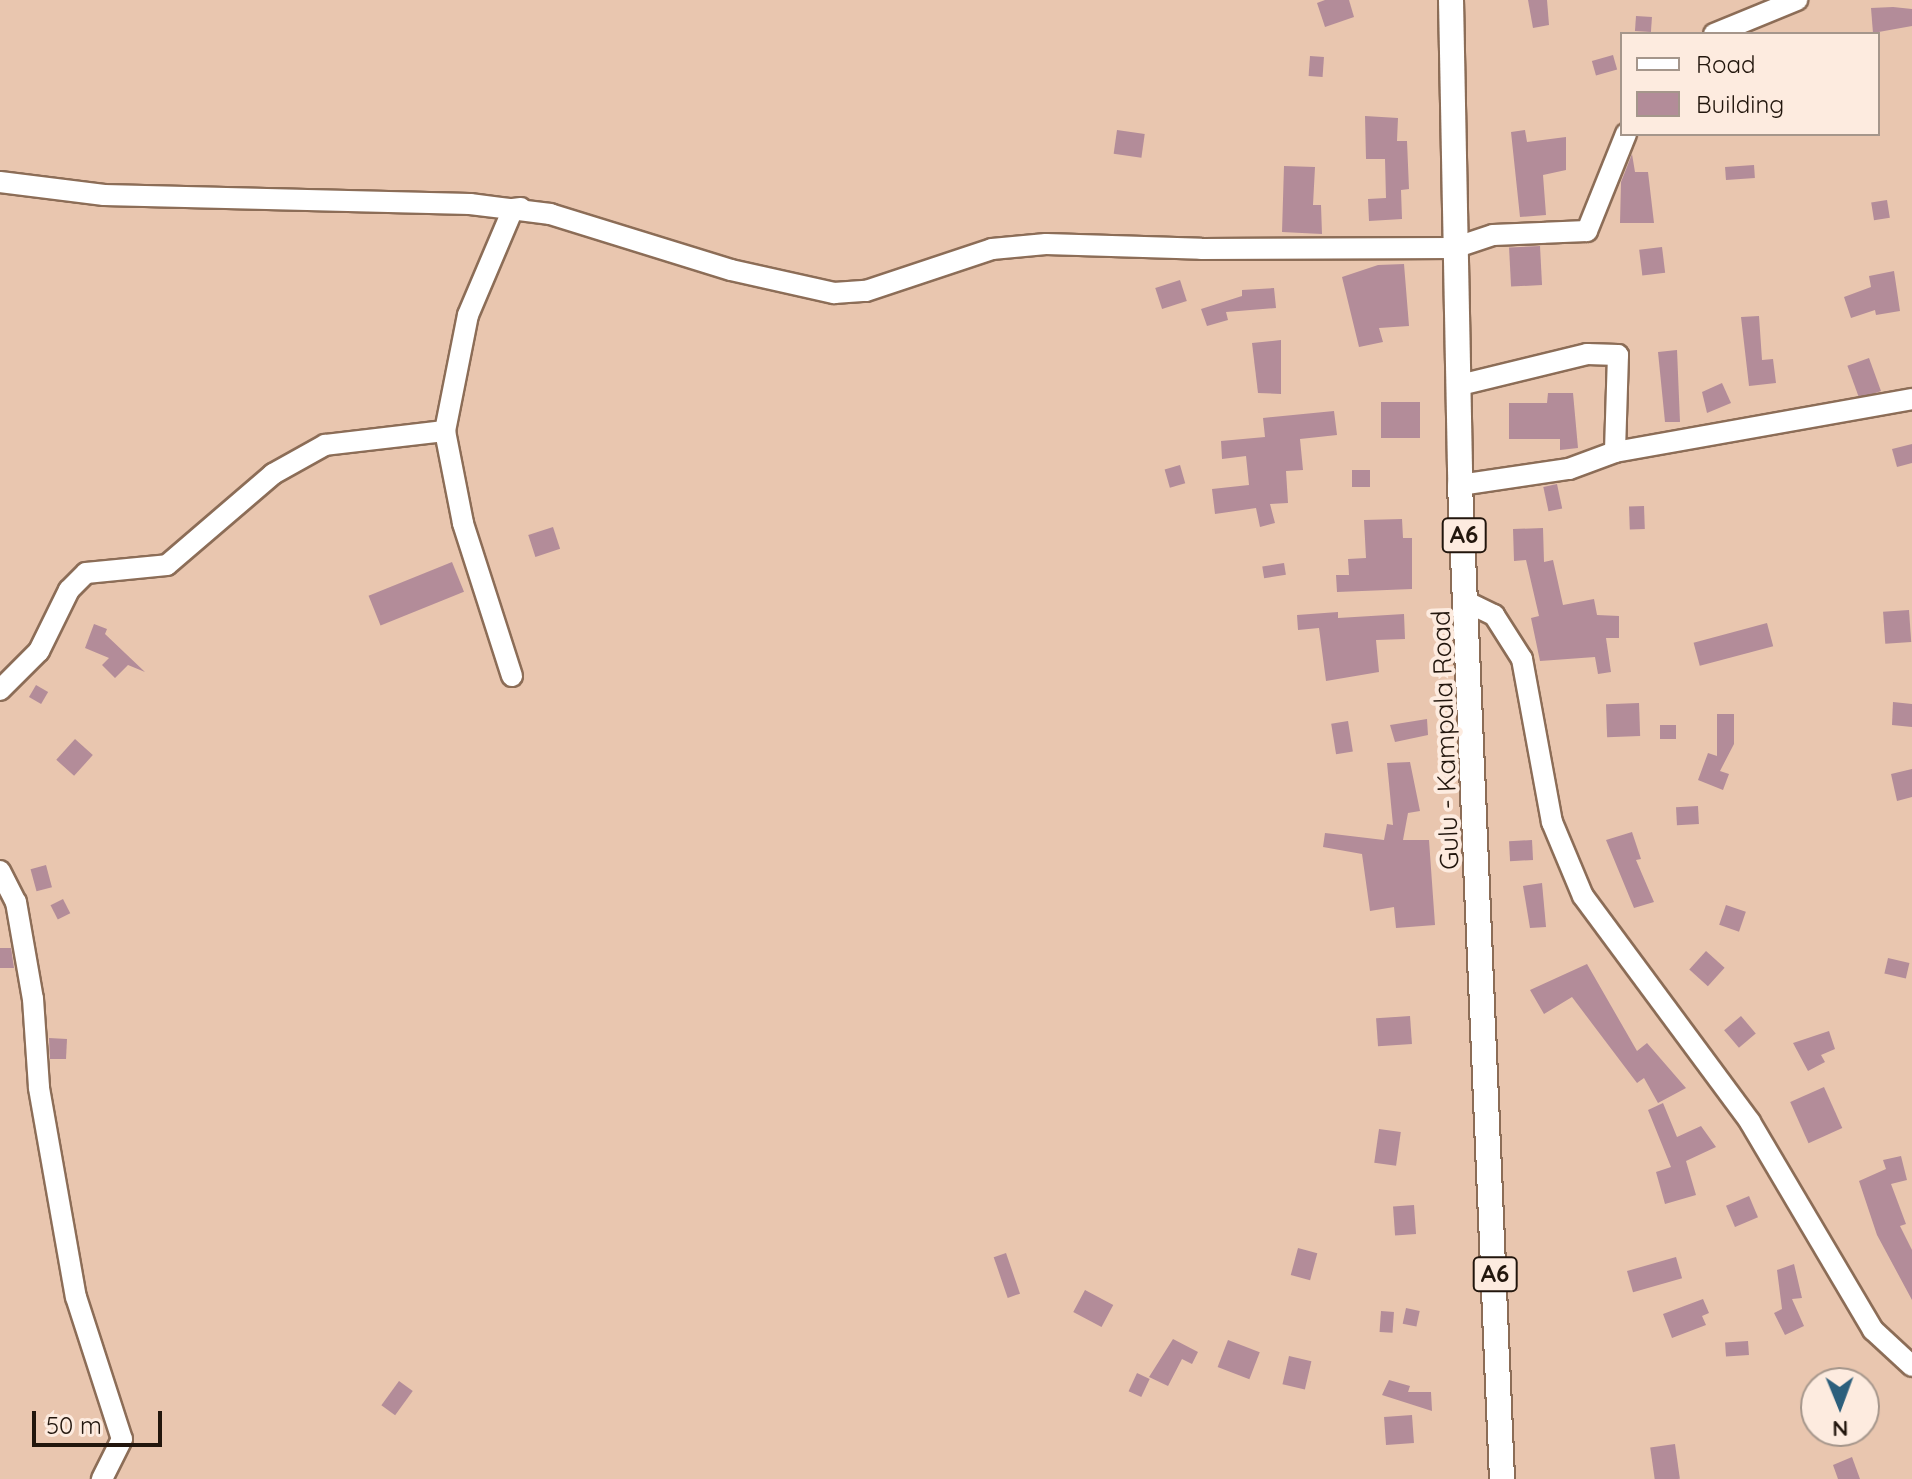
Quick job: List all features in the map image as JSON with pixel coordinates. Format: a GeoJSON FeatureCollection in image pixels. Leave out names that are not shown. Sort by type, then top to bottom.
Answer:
{"type":"FeatureCollection","features":[{"type":"Feature","properties":{"kind":"main road","name":"Gulu - Kampala Road"},"geometry":{"type":"LineString","coordinates":[[1451,0],[1460,485],[1469,603],[1502,1479]]}},
{"type":"Feature","properties":{"kind":"street"},"geometry":{"type":"LineString","coordinates":[[1719,32],[1797,0]]}},
{"type":"Feature","properties":{"kind":"street"},"geometry":{"type":"LineString","coordinates":[[0,182],[104,195],[416,199],[517,209],[550,214],[731,270],[834,293],[866,291],[992,249],[1046,244],[1201,249],[1454,248],[1493,235],[1587,231],[1625,136]]}},
{"type":"Feature","properties":{"kind":"street"},"geometry":{"type":"LineString","coordinates":[[512,676],[463,523],[445,431],[468,315],[517,209]]}},
{"type":"Feature","properties":{"kind":"street"},"geometry":{"type":"LineString","coordinates":[[1460,385],[1587,354],[1618,355],[1615,452]]}},
{"type":"Feature","properties":{"kind":"street"},"geometry":{"type":"LineString","coordinates":[[1460,485],[1569,469],[1615,452],[1912,399]]}},
{"type":"Feature","properties":{"kind":"street"},"geometry":{"type":"LineString","coordinates":[[0,690],[39,651],[69,590],[86,573],[167,565],[273,474],[325,445],[445,431]]}},
{"type":"Feature","properties":{"kind":"street"},"geometry":{"type":"LineString","coordinates":[[1469,603],[1494,615],[1522,659],[1552,822],[1583,896],[1750,1122],[1873,1330],[1912,1366]]}},
{"type":"Feature","properties":{"kind":"street"},"geometry":{"type":"LineString","coordinates":[[0,871],[19,916],[33,999],[39,1088],[76,1297],[122,1439],[102,1479]]}},
{"type":"Feature","properties":{"kind":"building"},"geometry":{"type":"Polygon","coordinates":[[[1349,0],[1354,17],[1325,27],[1317,3],[1349,0]]]}},
{"type":"Feature","properties":{"kind":"building"},"geometry":{"type":"Polygon","coordinates":[[[1528,0],[1547,0],[1549,25],[1533,28],[1528,0]]]}},
{"type":"Feature","properties":{"kind":"building"},"geometry":{"type":"Polygon","coordinates":[[[1871,8],[1912,9],[1912,26],[1873,32],[1871,8]]]}},
{"type":"Feature","properties":{"kind":"building"},"geometry":{"type":"Polygon","coordinates":[[[1636,16],[1652,17],[1650,32],[1635,31],[1636,16]]]}},
{"type":"Feature","properties":{"kind":"building"},"geometry":{"type":"Polygon","coordinates":[[[1613,55],[1617,69],[1596,75],[1592,61],[1613,55]]]}},
{"type":"Feature","properties":{"kind":"building"},"geometry":{"type":"Polygon","coordinates":[[[1310,56],[1324,57],[1323,77],[1309,76],[1310,56]]]}},
{"type":"Feature","properties":{"kind":"building"},"geometry":{"type":"Polygon","coordinates":[[[1365,116],[1398,118],[1397,141],[1407,141],[1409,189],[1401,190],[1402,219],[1369,221],[1368,199],[1386,198],[1385,159],[1366,159],[1365,116]]]}},
{"type":"Feature","properties":{"kind":"building"},"geometry":{"type":"Polygon","coordinates":[[[1117,130],[1145,134],[1141,158],[1114,154],[1117,130]]]}},
{"type":"Feature","properties":{"kind":"building"},"geometry":{"type":"Polygon","coordinates":[[[1525,130],[1527,142],[1566,137],[1566,170],[1543,175],[1546,215],[1520,217],[1511,132],[1525,130]]]}},
{"type":"Feature","properties":{"kind":"building"},"geometry":{"type":"Polygon","coordinates":[[[1632,154],[1635,172],[1648,172],[1654,223],[1620,223],[1621,182],[1632,154]]]}},
{"type":"Feature","properties":{"kind":"building"},"geometry":{"type":"Polygon","coordinates":[[[1754,165],[1755,178],[1726,180],[1725,167],[1754,165]]]}},
{"type":"Feature","properties":{"kind":"building"},"geometry":{"type":"Polygon","coordinates":[[[1284,166],[1315,167],[1313,205],[1321,205],[1322,234],[1282,232],[1284,166]]]}},
{"type":"Feature","properties":{"kind":"building"},"geometry":{"type":"Polygon","coordinates":[[[1887,200],[1890,218],[1874,220],[1871,203],[1887,200]]]}},
{"type":"Feature","properties":{"kind":"building"},"geometry":{"type":"Polygon","coordinates":[[[1540,246],[1542,285],[1511,287],[1509,248],[1540,246]]]}},
{"type":"Feature","properties":{"kind":"building"},"geometry":{"type":"Polygon","coordinates":[[[1662,247],[1665,273],[1642,276],[1639,250],[1662,247]]]}},
{"type":"Feature","properties":{"kind":"building"},"geometry":{"type":"Polygon","coordinates":[[[1404,264],[1409,326],[1379,328],[1383,342],[1359,347],[1342,277],[1378,265],[1404,264]]]}},
{"type":"Feature","properties":{"kind":"building"},"geometry":{"type":"Polygon","coordinates":[[[1894,271],[1900,311],[1876,315],[1875,310],[1851,318],[1844,297],[1871,287],[1869,276],[1894,271]]]}},
{"type":"Feature","properties":{"kind":"building"},"geometry":{"type":"Polygon","coordinates":[[[1180,280],[1187,301],[1162,309],[1155,288],[1180,280]]]}},
{"type":"Feature","properties":{"kind":"building"},"geometry":{"type":"Polygon","coordinates":[[[1274,288],[1276,308],[1226,312],[1228,320],[1207,326],[1201,309],[1242,296],[1242,290],[1274,288]]]}},
{"type":"Feature","properties":{"kind":"building"},"geometry":{"type":"Polygon","coordinates":[[[1759,316],[1762,360],[1773,359],[1776,383],[1749,386],[1741,317],[1759,316]]]}},
{"type":"Feature","properties":{"kind":"building"},"geometry":{"type":"Polygon","coordinates":[[[1281,340],[1281,394],[1258,393],[1252,343],[1281,340]]]}},
{"type":"Feature","properties":{"kind":"building"},"geometry":{"type":"Polygon","coordinates":[[[1677,350],[1680,422],[1665,422],[1658,352],[1677,350]]]}},
{"type":"Feature","properties":{"kind":"building"},"geometry":{"type":"Polygon","coordinates":[[[1869,358],[1881,391],[1859,399],[1847,366],[1869,358]]]}},
{"type":"Feature","properties":{"kind":"building"},"geometry":{"type":"Polygon","coordinates":[[[1722,383],[1731,403],[1707,413],[1702,392],[1722,383]]]}},
{"type":"Feature","properties":{"kind":"building"},"geometry":{"type":"Polygon","coordinates":[[[1548,393],[1573,393],[1578,448],[1560,450],[1560,439],[1509,439],[1509,403],[1547,403],[1548,393]]]}},
{"type":"Feature","properties":{"kind":"building"},"geometry":{"type":"Polygon","coordinates":[[[1381,402],[1420,402],[1420,438],[1381,438],[1381,402]]]}},
{"type":"Feature","properties":{"kind":"building"},"geometry":{"type":"Polygon","coordinates":[[[1334,411],[1337,435],[1300,439],[1303,470],[1286,471],[1288,503],[1270,504],[1275,523],[1260,527],[1256,508],[1215,514],[1212,489],[1249,485],[1246,456],[1222,459],[1221,441],[1265,437],[1263,418],[1334,411]]]}},
{"type":"Feature","properties":{"kind":"building"},"geometry":{"type":"Polygon","coordinates":[[[1912,444],[1912,463],[1897,467],[1892,449],[1912,444]]]}},
{"type":"Feature","properties":{"kind":"building"},"geometry":{"type":"Polygon","coordinates":[[[1180,465],[1185,483],[1170,488],[1165,469],[1180,465]]]}},
{"type":"Feature","properties":{"kind":"building"},"geometry":{"type":"Polygon","coordinates":[[[1352,470],[1370,470],[1370,487],[1352,487],[1352,470]]]}},
{"type":"Feature","properties":{"kind":"building"},"geometry":{"type":"Polygon","coordinates":[[[1557,484],[1562,508],[1549,511],[1543,487],[1557,484]]]}},
{"type":"Feature","properties":{"kind":"building"},"geometry":{"type":"Polygon","coordinates":[[[1644,506],[1645,529],[1630,530],[1629,507],[1644,506]]]}},
{"type":"Feature","properties":{"kind":"building"},"geometry":{"type":"Polygon","coordinates":[[[1402,519],[1403,538],[1412,538],[1412,589],[1337,592],[1336,575],[1349,575],[1348,559],[1366,558],[1364,520],[1402,519]]]}},
{"type":"Feature","properties":{"kind":"building"},"geometry":{"type":"Polygon","coordinates":[[[553,527],[560,549],[535,557],[528,535],[553,527]]]}},
{"type":"Feature","properties":{"kind":"building"},"geometry":{"type":"Polygon","coordinates":[[[1543,528],[1544,562],[1553,560],[1563,605],[1594,599],[1597,615],[1619,616],[1619,638],[1606,638],[1611,672],[1598,674],[1595,657],[1540,661],[1531,618],[1539,616],[1526,560],[1514,561],[1513,529],[1543,528]]]}},
{"type":"Feature","properties":{"kind":"building"},"geometry":{"type":"Polygon","coordinates":[[[452,562],[464,592],[381,625],[369,596],[452,562]]]}},
{"type":"Feature","properties":{"kind":"building"},"geometry":{"type":"Polygon","coordinates":[[[1284,563],[1286,575],[1264,578],[1262,566],[1284,563]]]}},
{"type":"Feature","properties":{"kind":"building"},"geometry":{"type":"Polygon","coordinates":[[[1909,610],[1911,642],[1885,644],[1883,612],[1909,610]]]}},
{"type":"Feature","properties":{"kind":"building"},"geometry":{"type":"Polygon","coordinates":[[[1338,612],[1338,618],[1404,614],[1405,639],[1376,640],[1379,672],[1326,681],[1319,628],[1298,630],[1297,615],[1338,612]]]}},
{"type":"Feature","properties":{"kind":"building"},"geometry":{"type":"Polygon","coordinates":[[[1767,623],[1773,646],[1700,666],[1694,643],[1767,623]]]}},
{"type":"Feature","properties":{"kind":"building"},"geometry":{"type":"Polygon","coordinates":[[[94,624],[107,629],[105,634],[145,672],[128,665],[115,678],[102,665],[109,658],[85,648],[94,624]]]}},
{"type":"Feature","properties":{"kind":"building"},"geometry":{"type":"Polygon","coordinates":[[[36,685],[48,692],[41,704],[29,697],[36,685]]]}},
{"type":"Feature","properties":{"kind":"building"},"geometry":{"type":"Polygon","coordinates":[[[1893,702],[1912,704],[1912,727],[1892,725],[1893,702]]]}},
{"type":"Feature","properties":{"kind":"building"},"geometry":{"type":"Polygon","coordinates":[[[1639,703],[1640,736],[1607,737],[1606,704],[1639,703]]]}},
{"type":"Feature","properties":{"kind":"building"},"geometry":{"type":"Polygon","coordinates":[[[1717,714],[1734,714],[1734,744],[1720,771],[1729,774],[1723,790],[1698,780],[1708,753],[1717,756],[1717,714]]]}},
{"type":"Feature","properties":{"kind":"building"},"geometry":{"type":"Polygon","coordinates":[[[1427,719],[1428,735],[1395,742],[1390,725],[1427,719]]]}},
{"type":"Feature","properties":{"kind":"building"},"geometry":{"type":"Polygon","coordinates":[[[1348,721],[1353,752],[1336,754],[1331,724],[1348,721]]]}},
{"type":"Feature","properties":{"kind":"building"},"geometry":{"type":"Polygon","coordinates":[[[1660,725],[1676,725],[1676,739],[1660,739],[1660,725]]]}},
{"type":"Feature","properties":{"kind":"building"},"geometry":{"type":"Polygon","coordinates":[[[75,739],[93,755],[74,776],[56,760],[75,739]]]}},
{"type":"Feature","properties":{"kind":"building"},"geometry":{"type":"Polygon","coordinates":[[[1410,762],[1420,811],[1408,813],[1403,840],[1429,840],[1435,925],[1396,928],[1394,907],[1370,911],[1362,854],[1323,847],[1325,833],[1384,840],[1387,824],[1393,825],[1387,763],[1410,762]]]}},
{"type":"Feature","properties":{"kind":"building"},"geometry":{"type":"Polygon","coordinates":[[[1912,769],[1912,797],[1897,801],[1891,774],[1912,769]]]}},
{"type":"Feature","properties":{"kind":"building"},"geometry":{"type":"Polygon","coordinates":[[[1698,806],[1699,824],[1677,825],[1676,807],[1698,806]]]}},
{"type":"Feature","properties":{"kind":"building"},"geometry":{"type":"Polygon","coordinates":[[[1632,832],[1641,859],[1636,860],[1654,902],[1634,908],[1606,840],[1632,832]]]}},
{"type":"Feature","properties":{"kind":"building"},"geometry":{"type":"Polygon","coordinates":[[[1532,840],[1533,860],[1510,861],[1509,841],[1532,840]]]}},
{"type":"Feature","properties":{"kind":"building"},"geometry":{"type":"Polygon","coordinates":[[[46,865],[52,887],[36,891],[31,869],[46,865]]]}},
{"type":"Feature","properties":{"kind":"building"},"geometry":{"type":"Polygon","coordinates":[[[1542,883],[1546,927],[1530,928],[1523,886],[1542,883]]]}},
{"type":"Feature","properties":{"kind":"building"},"geometry":{"type":"Polygon","coordinates":[[[63,899],[70,913],[58,920],[51,905],[63,899]]]}},
{"type":"Feature","properties":{"kind":"building"},"geometry":{"type":"Polygon","coordinates":[[[1726,905],[1746,912],[1739,932],[1719,925],[1726,905]]]}},
{"type":"Feature","properties":{"kind":"building"},"geometry":{"type":"Polygon","coordinates":[[[0,948],[11,948],[14,968],[0,968],[0,948]]]}},
{"type":"Feature","properties":{"kind":"building"},"geometry":{"type":"Polygon","coordinates":[[[1706,951],[1725,968],[1708,986],[1689,970],[1706,951]]]}},
{"type":"Feature","properties":{"kind":"building"},"geometry":{"type":"Polygon","coordinates":[[[1888,958],[1909,963],[1906,979],[1884,974],[1888,958]]]}},
{"type":"Feature","properties":{"kind":"building"},"geometry":{"type":"Polygon","coordinates":[[[1587,964],[1637,1051],[1647,1043],[1686,1088],[1658,1103],[1644,1078],[1637,1083],[1572,997],[1544,1014],[1530,990],[1587,964]]]}},
{"type":"Feature","properties":{"kind":"building"},"geometry":{"type":"Polygon","coordinates":[[[1410,1016],[1412,1044],[1378,1046],[1376,1018],[1410,1016]]]}},
{"type":"Feature","properties":{"kind":"building"},"geometry":{"type":"Polygon","coordinates":[[[1741,1016],[1756,1034],[1739,1048],[1724,1030],[1741,1016]]]}},
{"type":"Feature","properties":{"kind":"building"},"geometry":{"type":"Polygon","coordinates":[[[1829,1031],[1835,1049],[1821,1055],[1825,1062],[1808,1071],[1793,1043],[1829,1031]]]}},
{"type":"Feature","properties":{"kind":"building"},"geometry":{"type":"Polygon","coordinates":[[[49,1038],[67,1039],[66,1059],[50,1059],[49,1038]]]}},
{"type":"Feature","properties":{"kind":"building"},"geometry":{"type":"Polygon","coordinates":[[[1824,1087],[1842,1128],[1809,1143],[1790,1102],[1824,1087]]]}},
{"type":"Feature","properties":{"kind":"building"},"geometry":{"type":"Polygon","coordinates":[[[1663,1103],[1677,1137],[1701,1126],[1716,1147],[1686,1161],[1696,1195],[1665,1204],[1656,1172],[1671,1167],[1648,1110],[1663,1103]]]}},
{"type":"Feature","properties":{"kind":"building"},"geometry":{"type":"Polygon","coordinates":[[[1379,1129],[1401,1132],[1396,1166],[1374,1163],[1379,1129]]]}},
{"type":"Feature","properties":{"kind":"building"},"geometry":{"type":"Polygon","coordinates":[[[1901,1156],[1907,1180],[1891,1184],[1906,1224],[1900,1226],[1912,1250],[1912,1300],[1877,1235],[1859,1181],[1886,1169],[1883,1160],[1901,1156]]]}},
{"type":"Feature","properties":{"kind":"building"},"geometry":{"type":"Polygon","coordinates":[[[1749,1196],[1758,1217],[1735,1227],[1726,1206],[1749,1196]]]}},
{"type":"Feature","properties":{"kind":"building"},"geometry":{"type":"Polygon","coordinates":[[[1414,1205],[1416,1234],[1395,1235],[1393,1206],[1414,1205]]]}},
{"type":"Feature","properties":{"kind":"building"},"geometry":{"type":"Polygon","coordinates":[[[1298,1248],[1317,1253],[1310,1280],[1291,1275],[1298,1248]]]}},
{"type":"Feature","properties":{"kind":"building"},"geometry":{"type":"Polygon","coordinates":[[[1006,1253],[1020,1294],[1008,1298],[994,1257],[1006,1253]]]}},
{"type":"Feature","properties":{"kind":"building"},"geometry":{"type":"Polygon","coordinates":[[[1676,1257],[1682,1278],[1633,1292],[1627,1271],[1676,1257]]]}},
{"type":"Feature","properties":{"kind":"building"},"geometry":{"type":"Polygon","coordinates":[[[1794,1264],[1802,1298],[1792,1299],[1804,1326],[1785,1335],[1774,1313],[1782,1309],[1777,1270],[1794,1264]]]}},
{"type":"Feature","properties":{"kind":"building"},"geometry":{"type":"Polygon","coordinates":[[[1085,1290],[1113,1305],[1102,1327],[1073,1312],[1085,1290]]]}},
{"type":"Feature","properties":{"kind":"building"},"geometry":{"type":"Polygon","coordinates":[[[1703,1299],[1709,1313],[1702,1316],[1706,1325],[1672,1338],[1663,1314],[1703,1299]]]}},
{"type":"Feature","properties":{"kind":"building"},"geometry":{"type":"Polygon","coordinates":[[[1406,1308],[1420,1311],[1416,1327],[1403,1324],[1406,1308]]]}},
{"type":"Feature","properties":{"kind":"building"},"geometry":{"type":"Polygon","coordinates":[[[1381,1311],[1394,1312],[1393,1333],[1380,1332],[1381,1311]]]}},
{"type":"Feature","properties":{"kind":"building"},"geometry":{"type":"Polygon","coordinates":[[[1173,1339],[1198,1352],[1192,1364],[1182,1359],[1168,1386],[1149,1377],[1173,1339]]]}},
{"type":"Feature","properties":{"kind":"building"},"geometry":{"type":"Polygon","coordinates":[[[1228,1340],[1260,1352],[1249,1379],[1218,1367],[1228,1340]]]}},
{"type":"Feature","properties":{"kind":"building"},"geometry":{"type":"Polygon","coordinates":[[[1748,1341],[1749,1355],[1726,1357],[1725,1343],[1748,1341]]]}},
{"type":"Feature","properties":{"kind":"building"},"geometry":{"type":"Polygon","coordinates":[[[1289,1356],[1311,1361],[1305,1389],[1282,1384],[1289,1356]]]}},
{"type":"Feature","properties":{"kind":"building"},"geometry":{"type":"Polygon","coordinates":[[[1137,1373],[1150,1379],[1141,1397],[1129,1391],[1137,1373]]]}},
{"type":"Feature","properties":{"kind":"building"},"geometry":{"type":"Polygon","coordinates":[[[1389,1380],[1410,1386],[1408,1392],[1431,1392],[1432,1411],[1382,1395],[1389,1380]]]}},
{"type":"Feature","properties":{"kind":"building"},"geometry":{"type":"Polygon","coordinates":[[[399,1381],[413,1391],[395,1415],[381,1405],[399,1381]]]}},
{"type":"Feature","properties":{"kind":"building"},"geometry":{"type":"Polygon","coordinates":[[[1412,1415],[1414,1443],[1386,1445],[1384,1417],[1412,1415]]]}},
{"type":"Feature","properties":{"kind":"building"},"geometry":{"type":"Polygon","coordinates":[[[1675,1444],[1680,1479],[1655,1479],[1650,1447],[1675,1444]]]}},
{"type":"Feature","properties":{"kind":"building"},"geometry":{"type":"Polygon","coordinates":[[[1852,1457],[1860,1479],[1838,1479],[1833,1465],[1852,1457]]]}}]}
